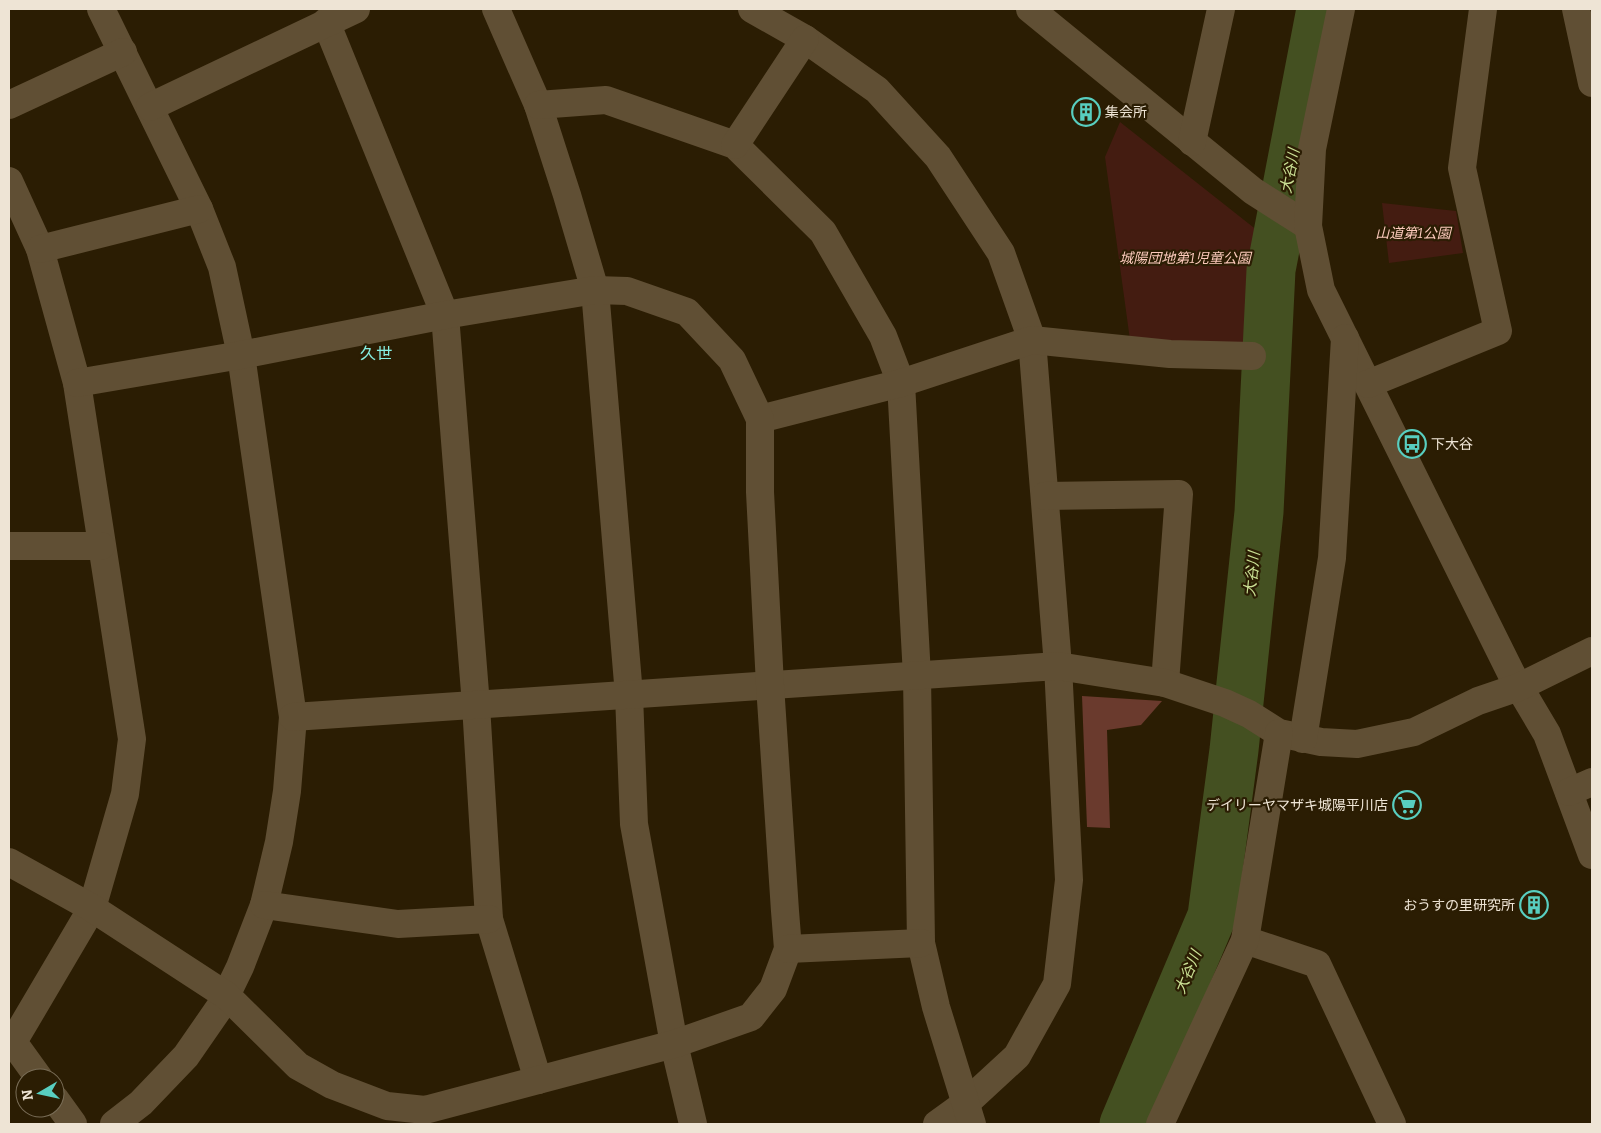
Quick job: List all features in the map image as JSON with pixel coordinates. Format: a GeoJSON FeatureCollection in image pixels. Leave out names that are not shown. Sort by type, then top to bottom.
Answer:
{"type":"FeatureCollection","features":[{"type":"Feature","properties":{"kind":"street"},"geometry":{"type":"LineString","coordinates":[[101,9],[200,209],[222,267],[241,355],[293,717],[287,791],[279,842],[259,922],[226,996],[186,1056],[141,1103],[114,1124]]}},
{"type":"Feature","properties":{"kind":"street"},"geometry":{"type":"LineString","coordinates":[[150,107],[356,9]]}},
{"type":"Feature","properties":{"kind":"street"},"geometry":{"type":"LineString","coordinates":[[496,9],[538,105],[595,290],[629,695],[634,824],[674,1044],[693,1124]]}},
{"type":"Feature","properties":{"kind":"street"},"geometry":{"type":"LineString","coordinates":[[752,9],[805,39],[877,90],[938,157],[1001,253],[1032,340],[1058,666],[1069,880],[1057,984],[1017,1056],[969,1113],[937,1124]]}},
{"type":"Feature","properties":{"kind":"street"},"geometry":{"type":"LineString","coordinates":[[1030,9],[1253,190],[1301,221]]}},
{"type":"Feature","properties":{"kind":"street"},"geometry":{"type":"LineString","coordinates":[[1192,142],[1221,9]]}},
{"type":"Feature","properties":{"kind":"street"},"geometry":{"type":"LineString","coordinates":[[1341,9],[1312,149],[1301,221],[1321,290],[1518,687],[1581,787],[1592,855]]}},
{"type":"Feature","properties":{"kind":"street"},"geometry":{"type":"LineString","coordinates":[[1368,384],[1498,331],[1462,168],[1483,9]]}},
{"type":"Feature","properties":{"kind":"street"},"geometry":{"type":"LineString","coordinates":[[1582,17],[1592,83]]}},
{"type":"Feature","properties":{"kind":"street"},"geometry":{"type":"LineString","coordinates":[[326,22],[445,315],[476,705],[489,918],[538,1080]]}},
{"type":"Feature","properties":{"kind":"street"},"geometry":{"type":"LineString","coordinates":[[735,145],[805,39]]}},
{"type":"Feature","properties":{"kind":"street"},"geometry":{"type":"LineString","coordinates":[[9,105],[123,52]]}},
{"type":"Feature","properties":{"kind":"street"},"geometry":{"type":"LineString","coordinates":[[538,105],[606,100],[735,145],[823,232],[883,336],[901,383],[917,676],[921,942],[936,1007],[969,1113]]}},
{"type":"Feature","properties":{"kind":"street"},"geometry":{"type":"LineString","coordinates":[[9,181],[40,249],[77,383],[132,739],[125,794],[92,908],[13,1042],[32,1068]]}},
{"type":"Feature","properties":{"kind":"street"},"geometry":{"type":"LineString","coordinates":[[40,249],[200,209]]}},
{"type":"Feature","properties":{"kind":"street"},"geometry":{"type":"LineString","coordinates":[[9,862],[92,908],[226,996],[298,1066],[332,1085],[416,1117],[538,1080],[674,1044],[751,1017],[773,989],[788,949],[770,685],[760,492],[760,419],[732,360],[686,312],[627,291],[595,290],[445,315],[241,355],[77,383]]}},
{"type":"Feature","properties":{"kind":"street"},"geometry":{"type":"LineString","coordinates":[[1160,1124],[1244,940],[1332,558],[1345,337]]}},
{"type":"Feature","properties":{"kind":"street"},"geometry":{"type":"LineString","coordinates":[[760,419],[901,383],[1032,340],[1170,354],[1252,356]]}},
{"type":"Feature","properties":{"kind":"street"},"geometry":{"type":"LineString","coordinates":[[1045,496],[1178,494],[1165,683]]}},
{"type":"Feature","properties":{"kind":"street"},"geometry":{"type":"LineString","coordinates":[[9,546],[101,546]]}},
{"type":"Feature","properties":{"kind":"street"},"geometry":{"type":"LineString","coordinates":[[293,717],[1058,666],[1165,683],[1225,703],[1291,736],[1321,742],[1357,744],[1414,732],[1478,701],[1518,687],[1592,651]]}},
{"type":"Feature","properties":{"kind":"street"},"geometry":{"type":"LineString","coordinates":[[264,905],[398,924],[489,918]]}},
{"type":"Feature","properties":{"kind":"street"},"geometry":{"type":"LineString","coordinates":[[1244,940],[1317,964],[1392,1124]]}},
{"type":"Feature","properties":{"kind":"street"},"geometry":{"type":"LineString","coordinates":[[788,949],[921,942]]}},
{"type":"Feature","properties":{"kind":"street"},"geometry":{"type":"LineString","coordinates":[[65,1113],[73,1124]]}},
{"type":"Feature","properties":{"kind":"green space","name":"城陽団地第1児童公園"},"geometry":{"type":"Polygon","coordinates":[[[1120,122],[1258,231],[1249,263],[1244,346],[1130,340],[1105,157],[1120,122]]]}},
{"type":"Feature","properties":{"kind":"green space","name":"山道第1公園"},"geometry":{"type":"Polygon","coordinates":[[[1382,203],[1456,211],[1463,253],[1389,263],[1382,203]]]}},
{"type":"Feature","properties":{"kind":"shaded area"},"geometry":{"type":"Polygon","coordinates":[[[1082,696],[1162,701],[1141,725],[1107,730],[1110,828],[1087,827],[1082,696]]]}},
{"type":"Feature","properties":{"kind":"waterway","name":"大谷川"},"geometry":{"type":"LineString","coordinates":[[1124,1124],[1212,916],[1234,750],[1259,512],[1271,270],[1321,9]]}},
{"type":"Feature","properties":{"kind":"place","name":"集会所"},"geometry":{"type":"Point","coordinates":[1086,112]}},
{"type":"Feature","properties":{"kind":"place","name":"下大谷"},"geometry":{"type":"Point","coordinates":[1412,444]}},
{"type":"Feature","properties":{"kind":"place","name":"デイリーヤマザキ城陽平川店"},"geometry":{"type":"Point","coordinates":[1407,805]}},
{"type":"Feature","properties":{"kind":"place","name":"おうすの里研究所"},"geometry":{"type":"Point","coordinates":[1534,905]}},
{"type":"Feature","properties":{"kind":"district","name":"久世"},"geometry":{"type":"Point","coordinates":[376,353]}}]}
